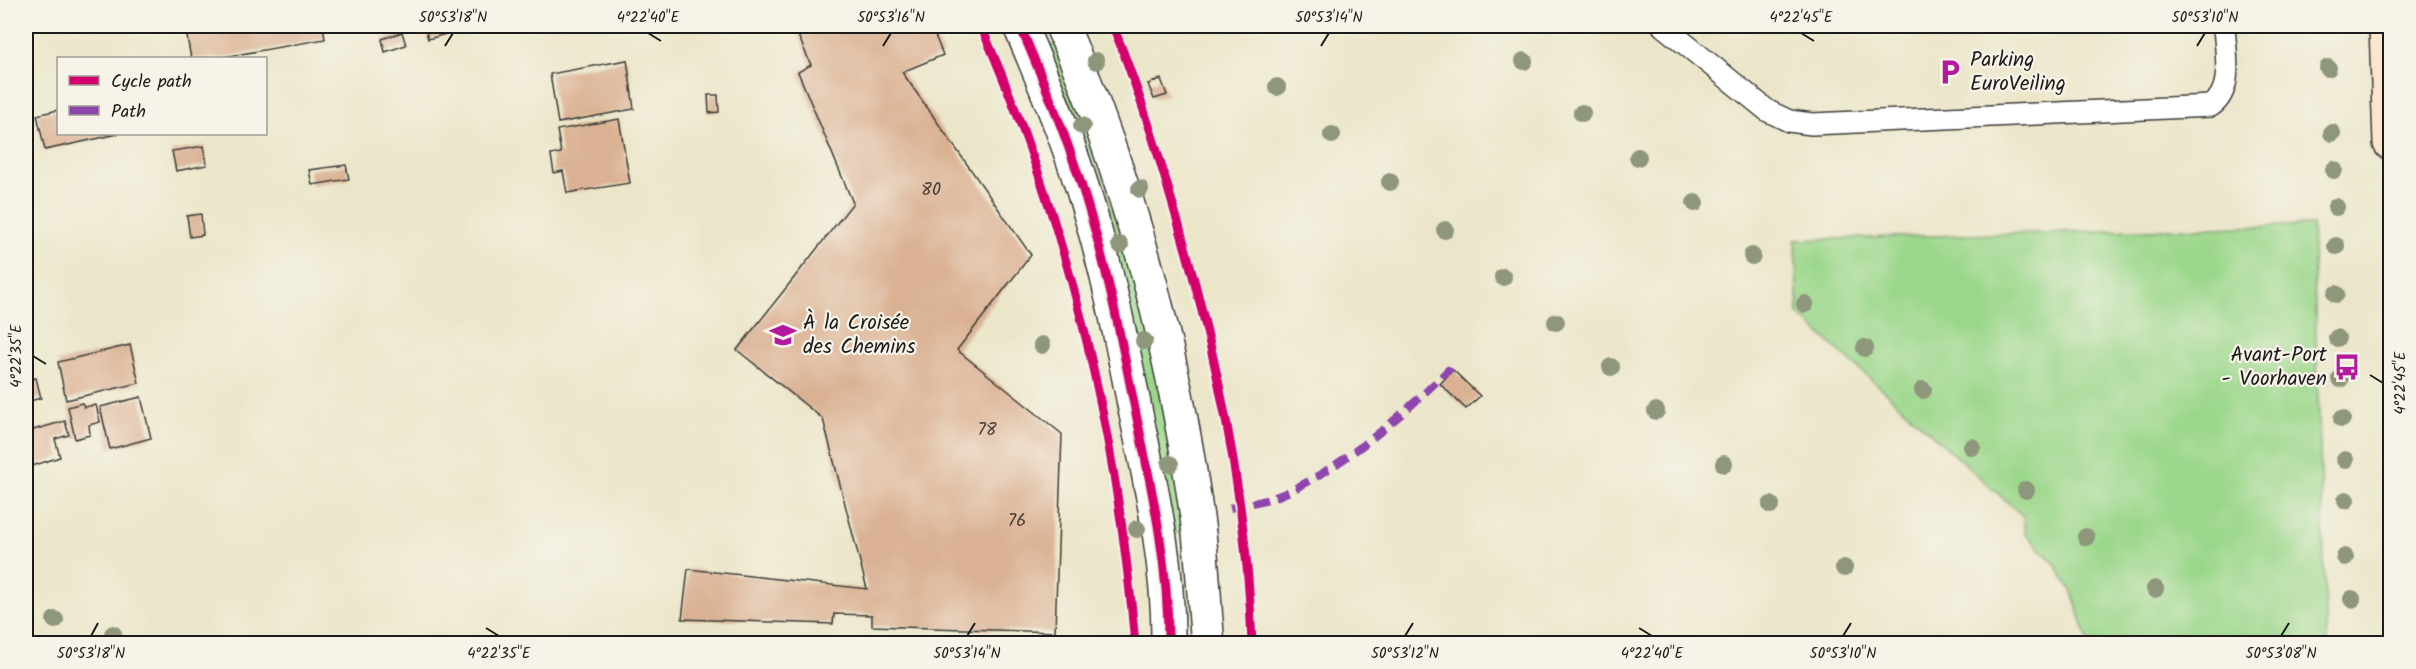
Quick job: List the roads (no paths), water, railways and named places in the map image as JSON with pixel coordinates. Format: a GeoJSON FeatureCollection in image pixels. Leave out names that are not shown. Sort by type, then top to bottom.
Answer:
{"type":"FeatureCollection","features":[{"type":"Feature","properties":{"kind":"main road"},"geometry":{"type":"LineString","coordinates":[[2386,26],[2391,143]]}},
{"type":"Feature","properties":{"kind":"street"},"geometry":{"type":"LineString","coordinates":[[1020,26],[1043,79],[1082,187],[1112,296],[1157,512],[1164,568],[1168,644]]}},
{"type":"Feature","properties":{"kind":"street"},"geometry":{"type":"LineString","coordinates":[[1062,26],[1124,194],[1154,301],[1179,414],[1198,526],[1208,644]]}},
{"type":"Feature","properties":{"kind":"lane"},"geometry":{"type":"LineString","coordinates":[[1663,26],[1768,111],[1789,121],[1812,124],[2211,106],[2220,99],[2226,88],[2224,26]]}},
{"type":"Feature","properties":{"kind":"place","name":"Parking EuroVeiling"},"geometry":{"type":"Point","coordinates":[1950,72]}},
{"type":"Feature","properties":{"kind":"place","name":"À la Croisée des Chemins"},"geometry":{"type":"Point","coordinates":[783,335]}},
{"type":"Feature","properties":{"kind":"place","name":"Avant-Port - Voorhaven"},"geometry":{"type":"Point","coordinates":[2347,367]}}]}
